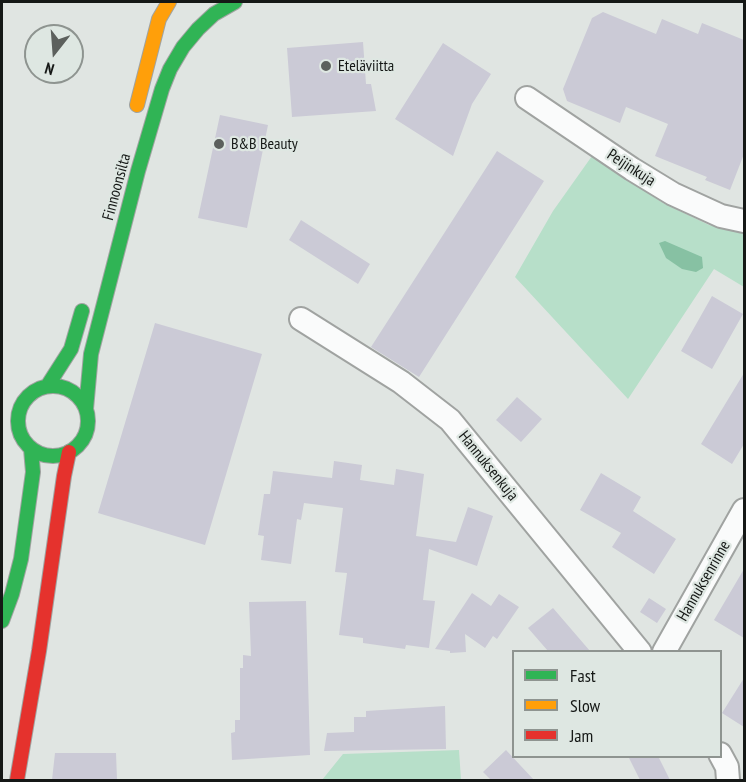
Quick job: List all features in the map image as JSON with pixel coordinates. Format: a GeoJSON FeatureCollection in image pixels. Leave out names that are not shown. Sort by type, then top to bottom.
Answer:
{"type":"FeatureCollection","features":[{"type":"Feature","properties":{"kind":"main road"},"geometry":{"type":"LineString","coordinates":[[133,120],[159,19],[169,2]]}},
{"type":"Feature","properties":{"kind":"main road","name":"Finnoonsilta"},"geometry":{"type":"LineString","coordinates":[[86,409],[91,354],[138,171],[162,89],[183,47],[198,29],[213,14],[235,2]]}},
{"type":"Feature","properties":{"kind":"main road"},"geometry":{"type":"LineString","coordinates":[[48,385],[70,349],[86,296]]}},
{"type":"Feature","properties":{"kind":"main road"},"geometry":{"type":"LineString","coordinates":[[48,385],[60,386],[71,390],[80,398],[86,409],[88,421],[86,433],[79,444],[69,452],[57,456],[43,455],[31,449],[22,440],[18,428],[19,399],[48,385]]}},
{"type":"Feature","properties":{"kind":"main road"},"geometry":{"type":"LineString","coordinates":[[2,428],[18,428]]}},
{"type":"Feature","properties":{"kind":"main road"},"geometry":{"type":"LineString","coordinates":[[2,621],[21,559],[33,472],[31,449]]}},
{"type":"Feature","properties":{"kind":"main road"},"geometry":{"type":"LineString","coordinates":[[17,780],[41,641],[69,452]]}},
{"type":"Feature","properties":{"kind":"street","name":"Peijinkuja"},"geometry":{"type":"LineString","coordinates":[[527,98],[665,189],[721,216],[744,221]]}},
{"type":"Feature","properties":{"kind":"street","name":"Hannuksenkuja"},"geometry":{"type":"LineString","coordinates":[[301,319],[401,382],[450,420],[639,650]]}},
{"type":"Feature","properties":{"kind":"street","name":"Hannuksenrinne"},"geometry":{"type":"LineString","coordinates":[[665,650],[744,510]]}},
{"type":"Feature","properties":{"kind":"street"},"geometry":{"type":"LineString","coordinates":[[722,758],[727,767],[728,780]]}},
{"type":"Feature","properties":{"kind":"shaded area"},"geometry":{"type":"Polygon","coordinates":[[[592,156],[663,203],[709,225],[744,232],[744,287],[714,269],[628,399],[515,277],[553,211],[592,156]]]}},
{"type":"Feature","properties":{"kind":"shaded area"},"geometry":{"type":"Polygon","coordinates":[[[665,241],[702,257],[703,268],[696,272],[682,269],[666,258],[659,243],[665,241]]]}},
{"type":"Feature","properties":{"kind":"shaded area"},"geometry":{"type":"Polygon","coordinates":[[[459,750],[461,780],[322,780],[343,754],[459,750]]]}},
{"type":"Feature","properties":{"kind":"building"},"geometry":{"type":"Polygon","coordinates":[[[603,12],[656,34],[662,19],[698,34],[702,23],[744,40],[744,154],[730,190],[705,180],[707,177],[655,156],[668,124],[626,107],[620,123],[567,101],[563,89],[592,18],[603,12]]]}},
{"type":"Feature","properties":{"kind":"building","name":"Eteläviitta"},"geometry":{"type":"Polygon","coordinates":[[[363,42],[366,84],[371,84],[376,111],[292,117],[287,48],[363,42]]]}},
{"type":"Feature","properties":{"kind":"building"},"geometry":{"type":"Polygon","coordinates":[[[443,43],[491,74],[472,104],[453,156],[395,119],[443,43]]]}},
{"type":"Feature","properties":{"kind":"building"},"geometry":{"type":"Polygon","coordinates":[[[220,115],[268,125],[247,228],[198,218],[220,115]]]}},
{"type":"Feature","properties":{"kind":"building"},"geometry":{"type":"Polygon","coordinates":[[[497,151],[544,181],[419,377],[371,347],[497,151]]]}},
{"type":"Feature","properties":{"kind":"building"},"geometry":{"type":"Polygon","coordinates":[[[301,220],[370,264],[358,284],[289,240],[301,220]]]}},
{"type":"Feature","properties":{"kind":"building"},"geometry":{"type":"Polygon","coordinates":[[[712,296],[743,314],[712,369],[681,351],[712,296]]]}},
{"type":"Feature","properties":{"kind":"building"},"geometry":{"type":"Polygon","coordinates":[[[155,323],[262,354],[205,545],[98,513],[155,323]]]}},
{"type":"Feature","properties":{"kind":"building"},"geometry":{"type":"Polygon","coordinates":[[[744,373],[744,444],[732,464],[701,444],[744,373]]]}},
{"type":"Feature","properties":{"kind":"building"},"geometry":{"type":"Polygon","coordinates":[[[517,397],[542,419],[521,442],[496,420],[517,397]]]}},
{"type":"Feature","properties":{"kind":"building"},"geometry":{"type":"Polygon","coordinates":[[[334,461],[362,465],[360,480],[394,485],[396,469],[424,474],[416,536],[456,542],[468,507],[493,516],[477,566],[429,549],[423,600],[435,601],[429,648],[406,645],[405,649],[363,643],[363,638],[339,635],[347,573],[335,572],[343,508],[304,503],[301,520],[297,519],[291,564],[261,560],[264,536],[258,535],[264,494],[270,494],[273,471],[332,478],[334,461]]]}},
{"type":"Feature","properties":{"kind":"building"},"geometry":{"type":"Polygon","coordinates":[[[601,473],[641,497],[633,511],[676,539],[654,574],[612,547],[621,533],[580,510],[601,473]]]}},
{"type":"Feature","properties":{"kind":"building"},"geometry":{"type":"Polygon","coordinates":[[[744,569],[744,638],[714,620],[744,569]]]}},
{"type":"Feature","properties":{"kind":"building"},"geometry":{"type":"Polygon","coordinates":[[[472,593],[491,606],[499,594],[519,607],[497,639],[493,636],[485,648],[465,634],[466,652],[450,653],[450,651],[435,649],[472,593]]]}},
{"type":"Feature","properties":{"kind":"building"},"geometry":{"type":"Polygon","coordinates":[[[649,598],[666,609],[657,623],[640,612],[649,598]]]}},
{"type":"Feature","properties":{"kind":"building"},"geometry":{"type":"Polygon","coordinates":[[[306,601],[310,755],[232,760],[231,733],[235,732],[235,720],[240,720],[240,668],[243,668],[243,655],[251,656],[249,602],[306,601]]]}},
{"type":"Feature","properties":{"kind":"building"},"geometry":{"type":"Polygon","coordinates":[[[553,608],[589,650],[547,650],[528,628],[553,608]]]}},
{"type":"Feature","properties":{"kind":"building"},"geometry":{"type":"Polygon","coordinates":[[[744,678],[744,727],[722,713],[744,678]]]}},
{"type":"Feature","properties":{"kind":"building"},"geometry":{"type":"Polygon","coordinates":[[[445,706],[446,749],[324,751],[327,733],[354,732],[354,717],[366,717],[366,711],[445,706]]]}},
{"type":"Feature","properties":{"kind":"building"},"geometry":{"type":"Polygon","coordinates":[[[506,750],[534,780],[491,780],[483,772],[506,750]]]}},
{"type":"Feature","properties":{"kind":"building"},"geometry":{"type":"Polygon","coordinates":[[[55,753],[116,753],[117,780],[52,780],[55,753]]]}},
{"type":"Feature","properties":{"kind":"building"},"geometry":{"type":"Polygon","coordinates":[[[629,758],[659,758],[670,780],[640,780],[629,758]]]}},
{"type":"Feature","properties":{"kind":"traffic: fast"},"geometry":{"type":"LineString","coordinates":[[86,409],[91,354],[138,171],[162,89],[183,47],[198,29],[214,14],[235,2]]}},
{"type":"Feature","properties":{"kind":"traffic: fast"},"geometry":{"type":"LineString","coordinates":[[48,385],[71,349],[82,311]]}},
{"type":"Feature","properties":{"kind":"traffic: fast"},"geometry":{"type":"LineString","coordinates":[[53,386],[66,389],[78,396],[85,408],[88,421],[85,434],[78,446],[66,453],[53,456],[40,453],[28,446],[21,434],[18,421],[21,408],[28,396],[40,389],[53,386]]}},
{"type":"Feature","properties":{"kind":"traffic: fast"},"geometry":{"type":"LineString","coordinates":[[2,621],[21,559],[33,472],[31,449]]}},
{"type":"Feature","properties":{"kind":"traffic: slow"},"geometry":{"type":"LineString","coordinates":[[137,105],[159,19],[169,2]]}},
{"type":"Feature","properties":{"kind":"traffic: jam"},"geometry":{"type":"LineString","coordinates":[[17,780],[69,452]]}},
{"type":"Feature","properties":{"kind":"place","name":"Eteläviitta"},"geometry":{"type":"Point","coordinates":[326,66]}},
{"type":"Feature","properties":{"kind":"place","name":"B&B Beauty"},"geometry":{"type":"Point","coordinates":[219,144]}}]}
